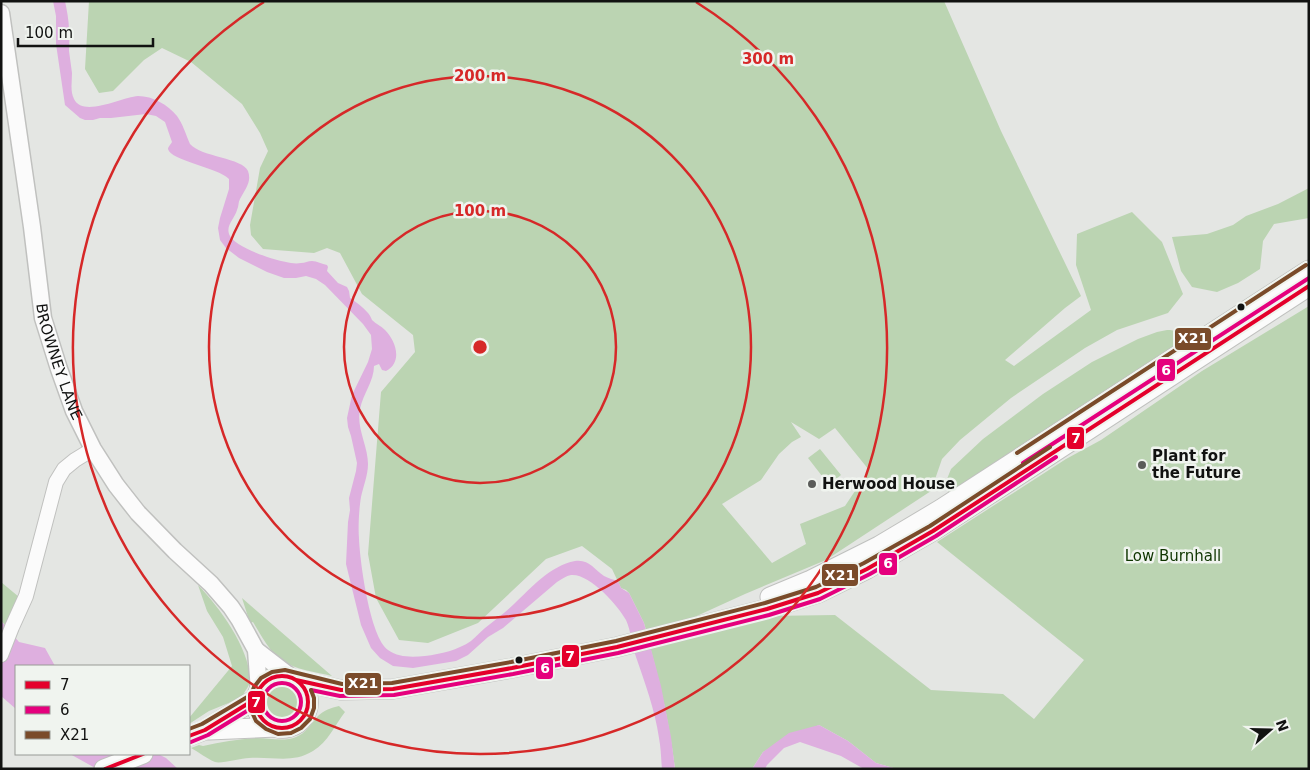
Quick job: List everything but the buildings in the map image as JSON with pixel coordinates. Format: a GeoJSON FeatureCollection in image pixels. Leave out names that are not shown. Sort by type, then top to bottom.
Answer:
{"type":"FeatureCollection","features":[{"type":"Feature","properties":{"kind":"highway"},"geometry":{"type":"LineString","coordinates":[[718,621],[811,580],[879,546],[941,509],[1309,270]]}},
{"type":"Feature","properties":{"kind":"highway"},"geometry":{"type":"LineString","coordinates":[[276,727],[268,724],[263,719],[257,706],[258,694],[263,684],[276,677],[293,678],[341,690],[393,689],[617,647],[767,609],[818,593],[867,569],[933,532],[1309,286]]}},
{"type":"Feature","properties":{"kind":"highway"},"geometry":{"type":"LineString","coordinates":[[197,733],[293,726],[306,715],[308,694],[305,688],[293,678]]}},
{"type":"Feature","properties":{"kind":"highway"},"geometry":{"type":"LineString","coordinates":[[308,706],[341,690]]}},
{"type":"Feature","properties":{"kind":"highway"},"geometry":{"type":"LineString","coordinates":[[197,733],[258,694]]}},
{"type":"Feature","properties":{"kind":"highway"},"geometry":{"type":"LineString","coordinates":[[104,769],[140,755]]}},
{"type":"Feature","properties":{"kind":"main road","name":"BROWNEY LANE"},"geometry":{"type":"LineString","coordinates":[[1,13],[32,227],[43,318],[58,369],[71,403],[93,449],[116,485],[138,513],[231,607],[256,650]]}},
{"type":"Feature","properties":{"kind":"main road"},"geometry":{"type":"LineString","coordinates":[[256,650],[293,678]]}},
{"type":"Feature","properties":{"kind":"main road"},"geometry":{"type":"LineString","coordinates":[[256,650],[258,694]]}},
{"type":"Feature","properties":{"kind":"street"},"geometry":{"type":"LineString","coordinates":[[1,655],[26,596],[56,482],[64,468],[93,449]]}},
{"type":"Feature","properties":{"kind":"green space"},"geometry":{"type":"Polygon","coordinates":[[[89,1],[944,1],[1001,131],[1081,296],[1005,360],[1014,366],[1091,310],[1076,265],[1077,234],[1132,212],[1162,242],[1183,294],[1168,313],[1117,330],[1085,348],[1011,398],[960,440],[942,459],[931,491],[826,560],[688,620],[646,630],[629,593],[621,588],[612,569],[582,546],[546,559],[478,623],[428,643],[399,640],[376,598],[368,554],[381,392],[415,352],[413,335],[362,294],[340,253],[327,248],[314,253],[263,249],[251,235],[250,225],[260,168],[268,151],[260,133],[242,104],[191,62],[162,48],[144,60],[113,91],[99,93],[85,69],[89,1]],[[791,422],[801,437],[792,442],[779,454],[761,480],[722,504],[772,563],[806,544],[800,524],[845,506],[869,470],[835,428],[819,439],[791,422]]]}},
{"type":"Feature","properties":{"kind":"green space"},"geometry":{"type":"Polygon","coordinates":[[[1309,188],[1309,218],[1274,224],[1263,241],[1260,269],[1238,283],[1217,292],[1192,287],[1181,271],[1172,237],[1207,234],[1233,225],[1246,216],[1278,204],[1309,188]]]}},
{"type":"Feature","properties":{"kind":"green space","name":"Low Burnhall"},"geometry":{"type":"Polygon","coordinates":[[[1309,306],[1309,769],[897,769],[876,763],[848,741],[819,725],[763,752],[752,769],[675,769],[665,707],[650,647],[769,616],[835,615],[931,690],[1003,694],[1034,719],[1084,660],[937,542],[1066,459],[1101,440],[1202,371],[1309,306]]]}},
{"type":"Feature","properties":{"kind":"green space"},"geometry":{"type":"Polygon","coordinates":[[[1167,330],[1177,332],[1185,339],[1181,347],[949,493],[945,484],[951,469],[983,439],[1043,394],[1092,362],[1138,339],[1167,330]]]}},
{"type":"Feature","properties":{"kind":"green space"},"geometry":{"type":"Polygon","coordinates":[[[820,449],[841,475],[829,485],[808,458],[820,449]]]}},
{"type":"Feature","properties":{"kind":"green space"},"geometry":{"type":"Polygon","coordinates":[[[1,582],[19,597],[6,626],[2,622],[1,582]]]}},
{"type":"Feature","properties":{"kind":"green space"},"geometry":{"type":"Polygon","coordinates":[[[198,585],[215,604],[232,628],[244,654],[250,679],[243,696],[209,711],[190,723],[190,717],[232,666],[223,637],[207,611],[198,585]]]}},
{"type":"Feature","properties":{"kind":"green space"},"geometry":{"type":"Polygon","coordinates":[[[242,598],[332,676],[293,666],[277,656],[253,622],[250,623],[242,598]]]}},
{"type":"Feature","properties":{"kind":"green space"},"geometry":{"type":"Polygon","coordinates":[[[274,685],[293,685],[302,707],[288,722],[269,716],[264,702],[274,685]]]}},
{"type":"Feature","properties":{"kind":"green space"},"geometry":{"type":"Polygon","coordinates":[[[339,706],[345,712],[327,738],[313,751],[305,755],[282,759],[249,758],[215,762],[191,748],[199,745],[203,746],[243,739],[282,740],[296,737],[303,733],[323,712],[339,706]]]}},
{"type":"Feature","properties":{"kind":"shaded area"},"geometry":{"type":"Polygon","coordinates":[[[53,1],[65,1],[69,24],[69,51],[74,99],[86,107],[94,107],[131,97],[144,96],[155,99],[169,108],[179,119],[190,144],[195,148],[238,163],[248,171],[249,182],[239,200],[236,213],[228,231],[232,239],[254,252],[280,261],[302,263],[314,261],[327,265],[327,271],[338,283],[347,287],[350,298],[385,330],[395,345],[396,357],[391,367],[386,371],[382,370],[379,364],[374,366],[374,372],[361,403],[359,416],[368,464],[360,507],[360,550],[371,615],[376,630],[388,650],[392,653],[416,657],[443,653],[455,649],[471,641],[549,572],[575,561],[588,563],[604,576],[618,581],[621,588],[629,593],[644,623],[661,686],[675,769],[662,769],[660,742],[655,717],[626,620],[617,606],[586,579],[569,575],[557,582],[503,628],[488,637],[468,655],[456,661],[413,668],[393,666],[380,658],[371,648],[361,625],[346,564],[350,510],[349,498],[357,463],[347,418],[352,395],[368,362],[372,349],[371,335],[363,324],[325,285],[316,279],[306,276],[284,278],[239,258],[226,248],[220,240],[218,228],[229,189],[229,179],[215,171],[185,161],[171,153],[168,149],[172,142],[165,122],[156,116],[146,114],[85,120],[65,105],[56,44],[56,16],[53,1]]]}},
{"type":"Feature","properties":{"kind":"shaded area"},"geometry":{"type":"Polygon","coordinates":[[[1,611],[2,622],[19,642],[45,648],[54,665],[15,665],[15,708],[1,696],[1,611]]]}},
{"type":"Feature","properties":{"kind":"shaded area"},"geometry":{"type":"Polygon","coordinates":[[[819,725],[848,741],[876,763],[897,769],[864,769],[841,756],[800,742],[784,748],[765,769],[752,769],[763,752],[789,733],[819,725]]]}},
{"type":"Feature","properties":{"kind":"shaded area"},"geometry":{"type":"Polygon","coordinates":[[[72,755],[160,755],[178,769],[97,769],[72,755]]]}},
{"type":"Feature","properties":{"kind":"transit line","name":"X21"},"geometry":{"type":"LineString","coordinates":[[1017,453],[1306,265]]}},
{"type":"Feature","properties":{"kind":"transit line","name":"6"},"geometry":{"type":"LineString","coordinates":[[1023,463],[1309,278]]}},
{"type":"Feature","properties":{"kind":"transit line","name":"7"},"geometry":{"type":"LineString","coordinates":[[296,680],[341,690],[393,689],[617,647],[767,609],[818,593],[867,569],[933,531],[1309,286]]}},
{"type":"Feature","properties":{"kind":"transit line","name":"X21"},"geometry":{"type":"LineString","coordinates":[[311,690],[314,698],[314,708],[310,719],[301,728],[291,733],[278,734],[266,729],[256,721],[251,710],[250,698],[254,687],[261,678],[272,672],[285,670],[342,684],[392,683],[616,641],[765,603],[816,587],[930,526],[1050,447]]}},
{"type":"Feature","properties":{"kind":"transit line","name":"6"},"geometry":{"type":"LineString","coordinates":[[311,690],[340,696],[394,695],[618,653],[769,615],[820,599],[870,574],[936,536],[1056,457]]}},
{"type":"Feature","properties":{"kind":"transit line","name":"7"},"geometry":{"type":"LineString","coordinates":[[282,676],[292,678],[300,684],[306,692],[308,702],[306,712],[300,720],[292,726],[282,728],[272,726],[264,720],[258,712],[256,702],[258,692],[264,684],[272,678],[282,676]]}},
{"type":"Feature","properties":{"kind":"transit line","name":"6"},"geometry":{"type":"LineString","coordinates":[[282,683],[296,688],[301,702],[296,716],[282,721],[268,716],[263,702],[268,688],[282,683]]}},
{"type":"Feature","properties":{"kind":"transit line","name":"X21"},"geometry":{"type":"LineString","coordinates":[[190,729],[202,724],[254,693]]}},
{"type":"Feature","properties":{"kind":"transit line","name":"7"},"geometry":{"type":"LineString","coordinates":[[190,736],[205,730],[257,698]]}},
{"type":"Feature","properties":{"kind":"transit line","name":"6"},"geometry":{"type":"LineString","coordinates":[[191,742],[208,735],[260,703]]}},
{"type":"Feature","properties":{"kind":"transit line","name":"7"},"geometry":{"type":"LineString","coordinates":[[105,769],[140,755]]}},
{"type":"Feature","properties":{"kind":"place","name":"Plant for the Future"},"geometry":{"type":"Point","coordinates":[1142,465]}},
{"type":"Feature","properties":{"kind":"place","name":"Herwood House"},"geometry":{"type":"Point","coordinates":[812,484]}}]}
